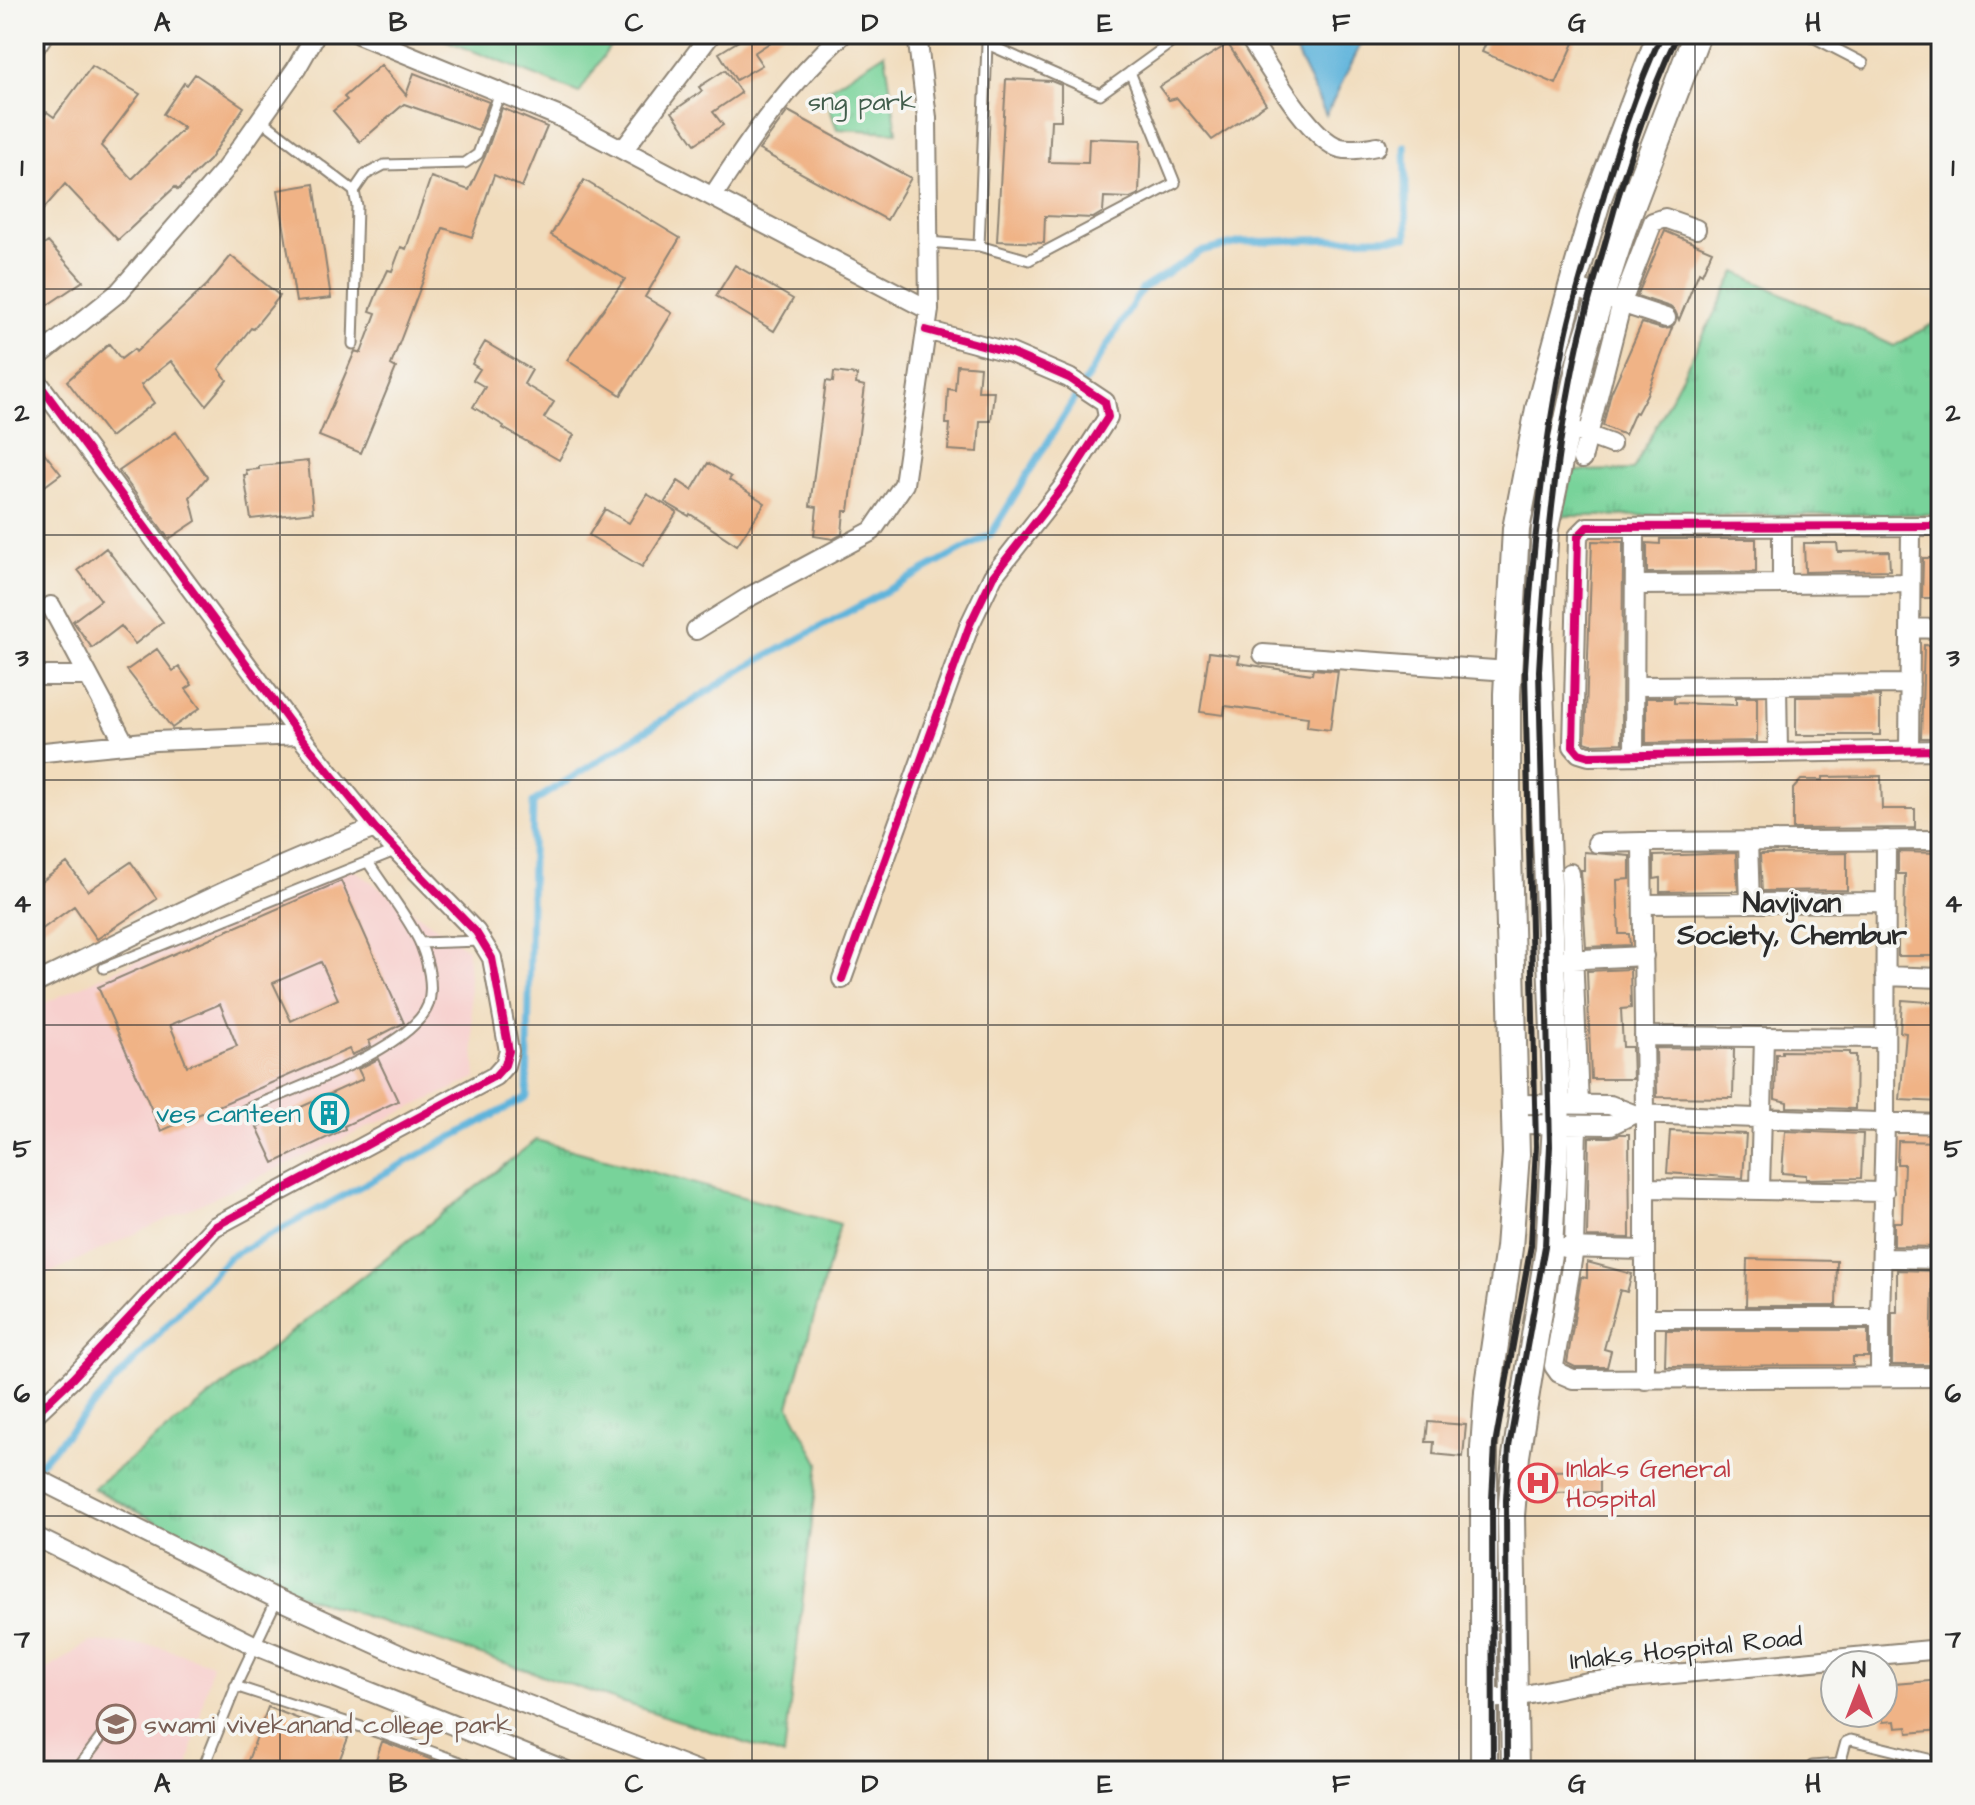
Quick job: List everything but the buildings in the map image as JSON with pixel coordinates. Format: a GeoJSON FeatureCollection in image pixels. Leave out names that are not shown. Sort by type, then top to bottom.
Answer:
{"type":"FeatureCollection","features":[{"type":"Feature","properties":{"kind":"main road"},"geometry":{"type":"LineString","coordinates":[[1484,1771],[1484,1455],[1488,1392],[1509,1248],[1516,1154],[1507,774],[1516,529],[1539,409],[1598,198],[1661,34]]}},
{"type":"Feature","properties":{"kind":"main road"},"geometry":{"type":"LineString","coordinates":[[1515,1771],[1511,1516],[1516,1456],[1561,1249],[1567,1116],[1562,960],[1548,855],[1538,640],[1545,528],[1551,493],[1573,426],[1582,354],[1611,299],[1630,209],[1697,34]]}},
{"type":"Feature","properties":{"kind":"main road"},"geometry":{"type":"LineString","coordinates":[[1598,198],[1630,209]]}},
{"type":"Feature","properties":{"kind":"main road"},"geometry":{"type":"LineString","coordinates":[[1539,409],[1573,426]]}},
{"type":"Feature","properties":{"kind":"main road"},"geometry":{"type":"LineString","coordinates":[[1523,490],[1551,493]]}},
{"type":"Feature","properties":{"kind":"main road"},"geometry":{"type":"LineString","coordinates":[[1507,774],[1543,773]]}},
{"type":"Feature","properties":{"kind":"main road"},"geometry":{"type":"LineString","coordinates":[[1508,856],[1548,855]]}},
{"type":"Feature","properties":{"kind":"main road"},"geometry":{"type":"LineString","coordinates":[[1484,1455],[1516,1456]]}},
{"type":"Feature","properties":{"kind":"street"},"geometry":{"type":"LineString","coordinates":[[34,49],[44,34]]}},
{"type":"Feature","properties":{"kind":"street"},"geometry":{"type":"LineString","coordinates":[[34,360],[119,292],[224,171],[296,69],[316,34]]}},
{"type":"Feature","properties":{"kind":"street"},"geometry":{"type":"LineString","coordinates":[[358,34],[560,117],[929,310]]}},
{"type":"Feature","properties":{"kind":"street"},"geometry":{"type":"LineString","coordinates":[[624,149],[711,34]]}},
{"type":"Feature","properties":{"kind":"street"},"geometry":{"type":"LineString","coordinates":[[713,196],[752,134],[843,34]]}},
{"type":"Feature","properties":{"kind":"street"},"geometry":{"type":"LineString","coordinates":[[696,630],[749,597],[872,531],[904,484],[929,310],[927,118],[917,34]]}},
{"type":"Feature","properties":{"kind":"street"},"geometry":{"type":"LineString","coordinates":[[1247,34],[1309,125],[1322,138],[1339,148],[1377,146]]}},
{"type":"Feature","properties":{"kind":"street"},"geometry":{"type":"LineString","coordinates":[[1611,299],[1653,222],[1665,218],[1696,229]]}},
{"type":"Feature","properties":{"kind":"street"},"geometry":{"type":"LineString","coordinates":[[1572,287],[1666,318]]}},
{"type":"Feature","properties":{"kind":"street"},"geometry":{"type":"LineString","coordinates":[[842,979],[970,624],[993,576],[1063,487],[1105,425],[1108,409],[1105,402],[1069,378],[1011,353],[926,330]]}},
{"type":"Feature","properties":{"kind":"street"},"geometry":{"type":"LineString","coordinates":[[34,377],[299,735],[375,828],[483,941],[492,958],[509,1051],[505,1065],[495,1076],[214,1227],[73,1378],[34,1415]]}},
{"type":"Feature","properties":{"kind":"street"},"geometry":{"type":"LineString","coordinates":[[1573,426],[1611,444]]}},
{"type":"Feature","properties":{"kind":"street"},"geometry":{"type":"LineString","coordinates":[[1573,426],[1582,459]]}},
{"type":"Feature","properties":{"kind":"street"},"geometry":{"type":"LineString","coordinates":[[1941,526],[1587,527],[1578,536],[1573,746],[1579,753],[1589,756],[1941,750]]}},
{"type":"Feature","properties":{"kind":"street"},"geometry":{"type":"LineString","coordinates":[[1634,754],[1635,527]]}},
{"type":"Feature","properties":{"kind":"street"},"geometry":{"type":"LineString","coordinates":[[1782,527],[1782,584]]}},
{"type":"Feature","properties":{"kind":"street"},"geometry":{"type":"LineString","coordinates":[[1909,750],[1911,527]]}},
{"type":"Feature","properties":{"kind":"street"},"geometry":{"type":"LineString","coordinates":[[1635,585],[1910,583]]}},
{"type":"Feature","properties":{"kind":"street"},"geometry":{"type":"LineString","coordinates":[[51,606],[125,744]]}},
{"type":"Feature","properties":{"kind":"street"},"geometry":{"type":"LineString","coordinates":[[1910,628],[1941,629]]}},
{"type":"Feature","properties":{"kind":"street"},"geometry":{"type":"LineString","coordinates":[[1538,640],[1574,640]]}},
{"type":"Feature","properties":{"kind":"street"},"geometry":{"type":"LineString","coordinates":[[1263,654],[1509,671]]}},
{"type":"Feature","properties":{"kind":"street"},"geometry":{"type":"LineString","coordinates":[[34,676],[88,676]]}},
{"type":"Feature","properties":{"kind":"street"},"geometry":{"type":"LineString","coordinates":[[1635,686],[1910,684]]}},
{"type":"Feature","properties":{"kind":"street"},"geometry":{"type":"LineString","coordinates":[[1777,685],[1778,752]]}},
{"type":"Feature","properties":{"kind":"street"},"geometry":{"type":"LineString","coordinates":[[34,753],[125,744],[299,735]]}},
{"type":"Feature","properties":{"kind":"street"},"geometry":{"type":"LineString","coordinates":[[34,984],[160,922],[336,842],[375,828]]}},
{"type":"Feature","properties":{"kind":"street"},"geometry":{"type":"LineString","coordinates":[[1880,1377],[1886,840]]}},
{"type":"Feature","properties":{"kind":"street"},"geometry":{"type":"LineString","coordinates":[[1597,843],[1941,840]]}},
{"type":"Feature","properties":{"kind":"street"},"geometry":{"type":"LineString","coordinates":[[1642,842],[1644,1036],[1639,1114],[1645,1188],[1645,1380]]}},
{"type":"Feature","properties":{"kind":"street"},"geometry":{"type":"LineString","coordinates":[[1748,842],[1750,903]]}},
{"type":"Feature","properties":{"kind":"street"},"geometry":{"type":"LineString","coordinates":[[1570,873],[1562,960],[1644,956]]}},
{"type":"Feature","properties":{"kind":"street"},"geometry":{"type":"LineString","coordinates":[[1643,904],[1885,902]]}},
{"type":"Feature","properties":{"kind":"street"},"geometry":{"type":"LineString","coordinates":[[1885,976],[1941,978]]}},
{"type":"Feature","properties":{"kind":"street"},"geometry":{"type":"LineString","coordinates":[[1644,1036],[1885,1038]]}},
{"type":"Feature","properties":{"kind":"street"},"geometry":{"type":"LineString","coordinates":[[1760,1189],[1764,1037]]}},
{"type":"Feature","properties":{"kind":"street"},"geometry":{"type":"LineString","coordinates":[[1515,1114],[1567,1116],[1611,1125],[1639,1114],[1941,1124]]}},
{"type":"Feature","properties":{"kind":"street"},"geometry":{"type":"LineString","coordinates":[[1645,1188],[1884,1192]]}},
{"type":"Feature","properties":{"kind":"street"},"geometry":{"type":"LineString","coordinates":[[1645,1250],[1561,1249],[1554,1366],[1559,1373],[1573,1379],[1645,1380],[1941,1377]]}},
{"type":"Feature","properties":{"kind":"street"},"geometry":{"type":"LineString","coordinates":[[1882,1258],[1941,1259]]}},
{"type":"Feature","properties":{"kind":"street"},"geometry":{"type":"LineString","coordinates":[[1645,1318],[1880,1318]]}},
{"type":"Feature","properties":{"kind":"street"},"geometry":{"type":"LineString","coordinates":[[34,1477],[277,1599],[407,1658],[698,1771]]}},
{"type":"Feature","properties":{"kind":"street"},"geometry":{"type":"LineString","coordinates":[[34,1536],[254,1645],[567,1771]]}},
{"type":"Feature","properties":{"kind":"street","name":"Inlaks Hospital Road"},"geometry":{"type":"LineString","coordinates":[[1484,1699],[1516,1697],[1588,1682],[1941,1649]]}},
{"type":"Feature","properties":{"kind":"lane"},"geometry":{"type":"LineString","coordinates":[[979,246],[987,44],[1100,94],[1179,37],[1177,34]]}},
{"type":"Feature","properties":{"kind":"lane"},"geometry":{"type":"LineString","coordinates":[[1807,34],[1863,63]]}},
{"type":"Feature","properties":{"kind":"lane"},"geometry":{"type":"LineString","coordinates":[[928,242],[979,246],[1029,260],[1175,183],[1130,72]]}},
{"type":"Feature","properties":{"kind":"lane"},"geometry":{"type":"LineString","coordinates":[[354,191],[365,175],[384,165],[435,163],[450,166],[465,163],[478,154],[500,92]]}},
{"type":"Feature","properties":{"kind":"lane"},"geometry":{"type":"LineString","coordinates":[[260,119],[354,191],[357,206],[353,344]]}},
{"type":"Feature","properties":{"kind":"lane"},"geometry":{"type":"LineString","coordinates":[[104,968],[397,850]]}},
{"type":"Feature","properties":{"kind":"lane"},"geometry":{"type":"LineString","coordinates":[[245,1110],[379,1052],[420,1018],[428,1004],[430,979],[420,943],[368,862]]}},
{"type":"Feature","properties":{"kind":"lane"},"geometry":{"type":"LineString","coordinates":[[420,943],[483,941]]}},
{"type":"Feature","properties":{"kind":"lane"},"geometry":{"type":"LineString","coordinates":[[202,1771],[235,1686],[277,1599]]}},
{"type":"Feature","properties":{"kind":"lane"},"geometry":{"type":"LineString","coordinates":[[235,1686],[386,1735],[484,1771]]}},
{"type":"Feature","properties":{"kind":"lane"},"geometry":{"type":"LineString","coordinates":[[76,1771],[114,1720]]}},
{"type":"Feature","properties":{"kind":"lane"},"geometry":{"type":"LineString","coordinates":[[1808,1771],[1812,1766],[1840,1764],[1846,1742],[1851,1740],[1941,1762]]}},
{"type":"Feature","properties":{"kind":"shaded area"},"geometry":{"type":"Polygon","coordinates":[[[346,864],[467,949],[476,1078],[34,1280],[34,1008],[346,864]]]}},
{"type":"Feature","properties":{"kind":"shaded area","name":"swami vivekanand college park"},"geometry":{"type":"Polygon","coordinates":[[[90,1642],[158,1646],[212,1664],[187,1771],[34,1771],[34,1678],[90,1642]]]}},
{"type":"Feature","properties":{"kind":"green space"},"geometry":{"type":"Polygon","coordinates":[[[430,34],[618,34],[579,93],[430,34]]]}},
{"type":"Feature","properties":{"kind":"green space","name":"sng park"},"geometry":{"type":"Polygon","coordinates":[[[885,53],[897,132],[837,129],[824,92],[885,53]]]}},
{"type":"Feature","properties":{"kind":"green space"},"geometry":{"type":"Polygon","coordinates":[[[1736,272],[1894,346],[1941,319],[1941,514],[1560,516],[1572,471],[1633,470],[1736,272]]]}},
{"type":"Feature","properties":{"kind":"green space"},"geometry":{"type":"Polygon","coordinates":[[[536,1140],[840,1224],[789,1406],[819,1463],[784,1756],[280,1588],[93,1488],[536,1140]]]}},
{"type":"Feature","properties":{"kind":"water"},"geometry":{"type":"Polygon","coordinates":[[[1287,34],[1366,34],[1326,115],[1287,34]]]}},
{"type":"Feature","properties":{"kind":"waterway"},"geometry":{"type":"LineString","coordinates":[[34,1470],[229,1257],[527,1097],[533,802],[745,668],[991,534],[1142,289],[1200,252],[1242,242],[1407,237],[1405,146]]}},
{"type":"Feature","properties":{"kind":"railway"},"geometry":{"type":"LineString","coordinates":[[1493,1771],[1492,1500],[1495,1445],[1531,1245],[1536,1146],[1525,671],[1534,546],[1550,422],[1571,313],[1623,132],[1662,34]]}},
{"type":"Feature","properties":{"kind":"railway"},"geometry":{"type":"LineString","coordinates":[[1507,1771],[1506,1500],[1509,1447],[1545,1246],[1550,1146],[1539,671],[1548,546],[1563,422],[1582,327],[1637,136],[1678,34]]}},
{"type":"Feature","properties":{"kind":"cycle path"},"geometry":{"type":"LineString","coordinates":[[842,979],[970,624],[993,576],[1063,487],[1108,417],[1105,402],[1069,378],[1011,353],[926,330]]}},
{"type":"Feature","properties":{"kind":"cycle path"},"geometry":{"type":"LineString","coordinates":[[34,377],[299,735],[375,828],[476,932],[492,958],[509,1051],[505,1065],[495,1076],[214,1227],[73,1378],[34,1415]]}},
{"type":"Feature","properties":{"kind":"cycle path"},"geometry":{"type":"LineString","coordinates":[[1941,526],[1587,527],[1578,536],[1573,746],[1579,753],[1589,756],[1941,750]]}},
{"type":"Feature","properties":{"kind":"place","name":"ves canteen"},"geometry":{"type":"Point","coordinates":[329,1113]}},
{"type":"Feature","properties":{"kind":"place","name":"Inlaks General Hospital"},"geometry":{"type":"Point","coordinates":[1538,1483]}},
{"type":"Feature","properties":{"kind":"place","name":"swami vivekanand college park"},"geometry":{"type":"Point","coordinates":[116,1724]}},
{"type":"Feature","properties":{"kind":"district","name":"Navjivan Society, Chembur"},"geometry":{"type":"Point","coordinates":[1792,918]}}]}
